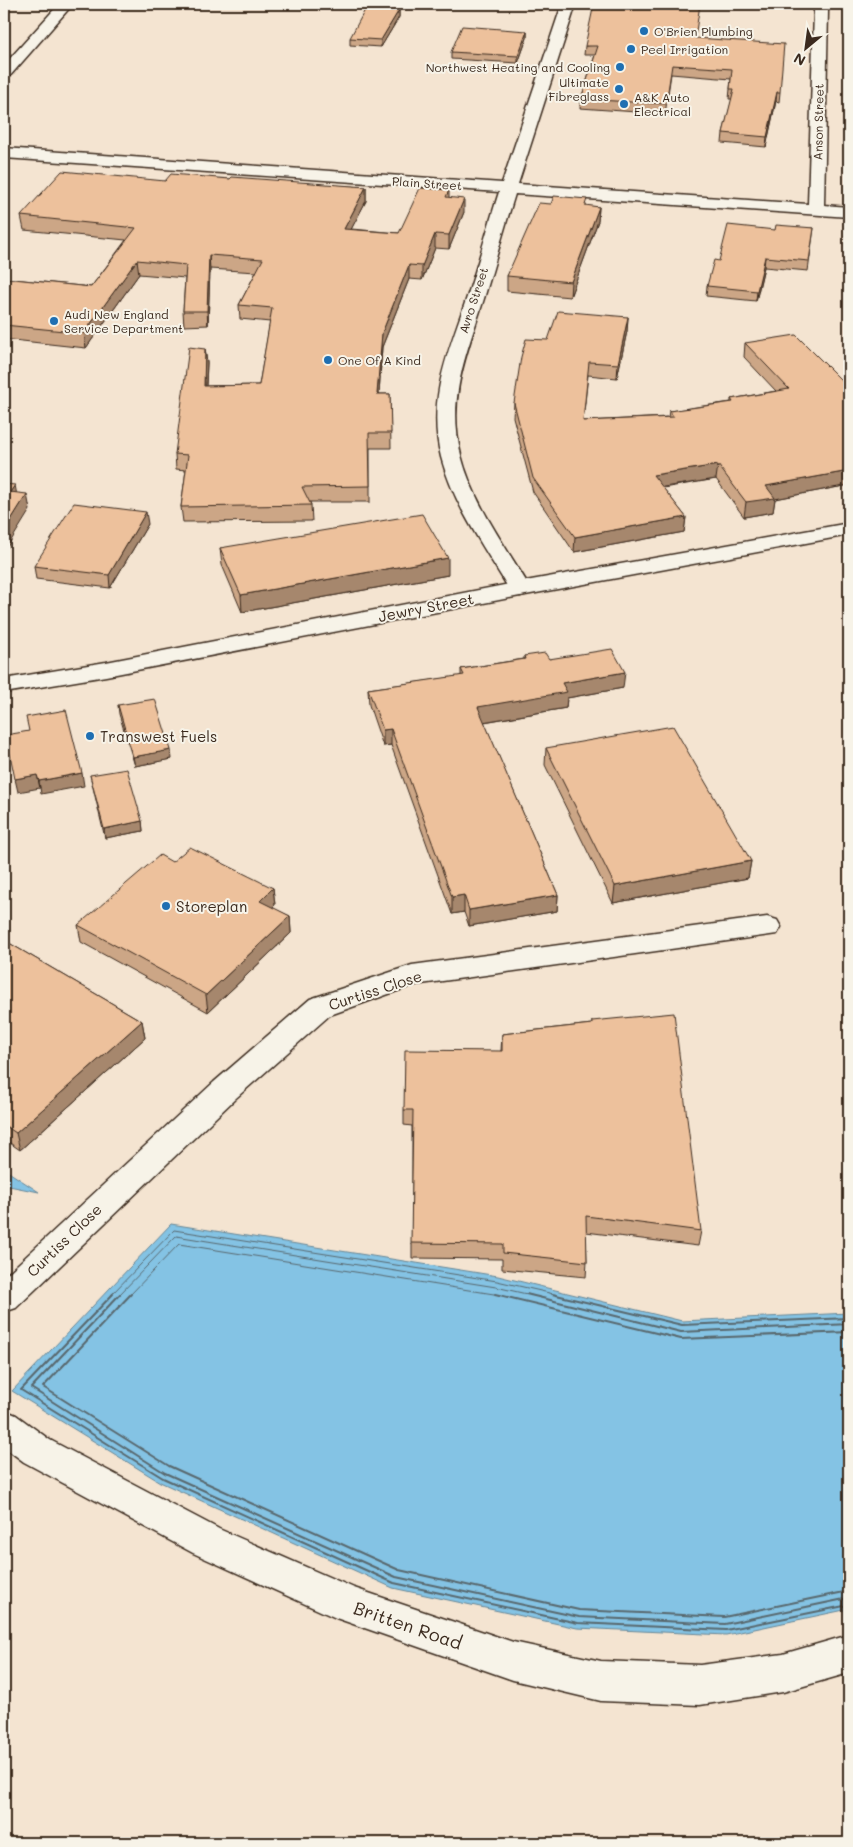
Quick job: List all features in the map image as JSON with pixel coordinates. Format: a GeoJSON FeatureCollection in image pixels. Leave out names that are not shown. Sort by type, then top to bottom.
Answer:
{"type":"FeatureCollection","features":[{"type":"Feature","properties":{"kind":"street"},"geometry":{"type":"LineString","coordinates":[[4,74],[66,4]]}},
{"type":"Feature","properties":{"kind":"street","name":"Avro Street"},"geometry":{"type":"LineString","coordinates":[[520,589],[454,471],[447,436],[445,402],[451,366],[475,297],[507,188],[569,4]]}},
{"type":"Feature","properties":{"kind":"street","name":"Anson Street"},"geometry":{"type":"LineString","coordinates":[[816,210],[821,11],[823,4]]}},
{"type":"Feature","properties":{"kind":"street","name":"Plain Street"},"geometry":{"type":"LineString","coordinates":[[4,153],[849,212]]}},
{"type":"Feature","properties":{"kind":"street","name":"Jewry Street"},"geometry":{"type":"LineString","coordinates":[[4,686],[106,669],[520,589],[849,529]]}},
{"type":"Feature","properties":{"kind":"street","name":"Curtiss Close"},"geometry":{"type":"LineString","coordinates":[[4,1298],[211,1103],[320,1007],[412,975],[768,928]]}},
{"type":"Feature","properties":{"kind":"street","name":"Britten Road"},"geometry":{"type":"LineString","coordinates":[[4,1426],[37,1451],[206,1541],[349,1606],[513,1661],[601,1681],[700,1685],[783,1673],[849,1654]]}},
{"type":"Feature","properties":{"kind":"water"},"geometry":{"type":"Polygon","coordinates":[[[4,1169],[39,1192],[4,1185],[4,1169]]]}},
{"type":"Feature","properties":{"kind":"water"},"geometry":{"type":"Polygon","coordinates":[[[171,1224],[498,1276],[682,1321],[849,1313],[849,1609],[726,1635],[577,1628],[393,1588],[160,1482],[12,1391],[171,1224]]]}},
{"type":"Feature","properties":{"kind":"building"},"geometry":{"type":"Polygon","coordinates":[[[594,4],[700,4],[695,38],[784,44],[780,92],[777,92],[767,137],[723,133],[734,89],[730,89],[732,69],[672,65],[666,104],[581,99],[598,46],[585,46],[594,4]]]}},
{"type":"Feature","properties":{"kind":"building"},"geometry":{"type":"Polygon","coordinates":[[[366,8],[399,10],[381,40],[350,38],[366,8]]]}},
{"type":"Feature","properties":{"kind":"building"},"geometry":{"type":"Polygon","coordinates":[[[462,26],[527,31],[518,56],[451,52],[462,26]]]}},
{"type":"Feature","properties":{"kind":"building"},"geometry":{"type":"Polygon","coordinates":[[[62,171],[165,181],[171,174],[366,187],[344,229],[399,233],[420,188],[449,190],[446,197],[464,199],[449,235],[435,234],[422,266],[409,265],[382,333],[377,394],[390,394],[391,433],[369,433],[370,486],[302,487],[311,505],[181,507],[188,455],[175,454],[189,347],[205,349],[204,386],[259,385],[272,308],[239,305],[263,259],[209,255],[207,311],[183,311],[186,265],[137,260],[84,333],[4,325],[4,278],[91,287],[136,228],[21,216],[62,171]]]}},
{"type":"Feature","properties":{"kind":"building"},"geometry":{"type":"Polygon","coordinates":[[[554,196],[587,199],[585,205],[599,207],[571,282],[507,276],[539,203],[551,204],[554,196]]]}},
{"type":"Feature","properties":{"kind":"building"},"geometry":{"type":"Polygon","coordinates":[[[728,225],[775,230],[776,225],[814,228],[809,261],[765,257],[757,291],[707,286],[714,260],[719,261],[728,225]]]}},
{"type":"Feature","properties":{"kind":"building"},"geometry":{"type":"Polygon","coordinates":[[[558,311],[628,317],[618,364],[589,362],[583,421],[674,417],[669,411],[733,402],[731,399],[789,389],[745,343],[796,335],[849,388],[849,471],[766,486],[775,498],[746,502],[718,465],[653,475],[686,517],[575,537],[533,478],[514,403],[521,357],[526,339],[548,340],[558,311]]]}},
{"type":"Feature","properties":{"kind":"building"},"geometry":{"type":"Polygon","coordinates":[[[4,484],[15,485],[10,492],[27,494],[4,531],[4,484]]]}},
{"type":"Feature","properties":{"kind":"building"},"geometry":{"type":"Polygon","coordinates":[[[74,503],[146,512],[109,575],[34,566],[74,503]]]}},
{"type":"Feature","properties":{"kind":"building"},"geometry":{"type":"Polygon","coordinates":[[[422,514],[448,558],[241,595],[220,548],[422,514]]]}},
{"type":"Feature","properties":{"kind":"building"},"geometry":{"type":"Polygon","coordinates":[[[612,649],[625,672],[562,683],[567,692],[478,707],[558,895],[469,910],[464,895],[452,897],[391,729],[383,730],[368,689],[464,675],[461,669],[525,659],[524,656],[545,653],[549,659],[612,649]]]}},
{"type":"Feature","properties":{"kind":"building"},"geometry":{"type":"Polygon","coordinates":[[[155,699],[171,750],[133,757],[118,705],[155,699]]]}},
{"type":"Feature","properties":{"kind":"building"},"geometry":{"type":"Polygon","coordinates":[[[66,710],[82,773],[39,781],[37,775],[15,779],[6,735],[29,731],[26,717],[66,710]]]}},
{"type":"Feature","properties":{"kind":"building"},"geometry":{"type":"Polygon","coordinates":[[[673,726],[751,861],[615,886],[546,748],[673,726]]]}},
{"type":"Feature","properties":{"kind":"building"},"geometry":{"type":"Polygon","coordinates":[[[127,769],[142,821],[104,829],[90,775],[127,769]]]}},
{"type":"Feature","properties":{"kind":"building"},"geometry":{"type":"Polygon","coordinates":[[[190,847],[273,888],[260,901],[290,916],[206,995],[78,925],[160,855],[172,862],[190,847]]]}},
{"type":"Feature","properties":{"kind":"building"},"geometry":{"type":"Polygon","coordinates":[[[4,940],[142,1021],[16,1133],[4,1125],[4,940]]]}},
{"type":"Feature","properties":{"kind":"building"},"geometry":{"type":"Polygon","coordinates":[[[674,1013],[701,1231],[586,1216],[587,1262],[503,1253],[503,1244],[411,1243],[413,1110],[404,1110],[405,1050],[502,1051],[502,1034],[592,1024],[592,1021],[674,1013]]]}},
{"type":"Feature","properties":{"kind":"place","name":"O'Brien Plumbing"},"geometry":{"type":"Point","coordinates":[644,31]}},
{"type":"Feature","properties":{"kind":"place","name":"Peel Irrigation"},"geometry":{"type":"Point","coordinates":[631,49]}},
{"type":"Feature","properties":{"kind":"place","name":"Northwest Heating and Cooling"},"geometry":{"type":"Point","coordinates":[620,67]}},
{"type":"Feature","properties":{"kind":"place","name":"Ultimate Fibreglass"},"geometry":{"type":"Point","coordinates":[619,89]}},
{"type":"Feature","properties":{"kind":"place","name":"A&K Auto Electrical"},"geometry":{"type":"Point","coordinates":[624,104]}},
{"type":"Feature","properties":{"kind":"place","name":"Audi New England Service Department"},"geometry":{"type":"Point","coordinates":[54,321]}},
{"type":"Feature","properties":{"kind":"place","name":"One Of A Kind"},"geometry":{"type":"Point","coordinates":[328,360]}},
{"type":"Feature","properties":{"kind":"place","name":"Transwest Fuels"},"geometry":{"type":"Point","coordinates":[90,736]}},
{"type":"Feature","properties":{"kind":"place","name":"Storeplan"},"geometry":{"type":"Point","coordinates":[166,906]}}]}
